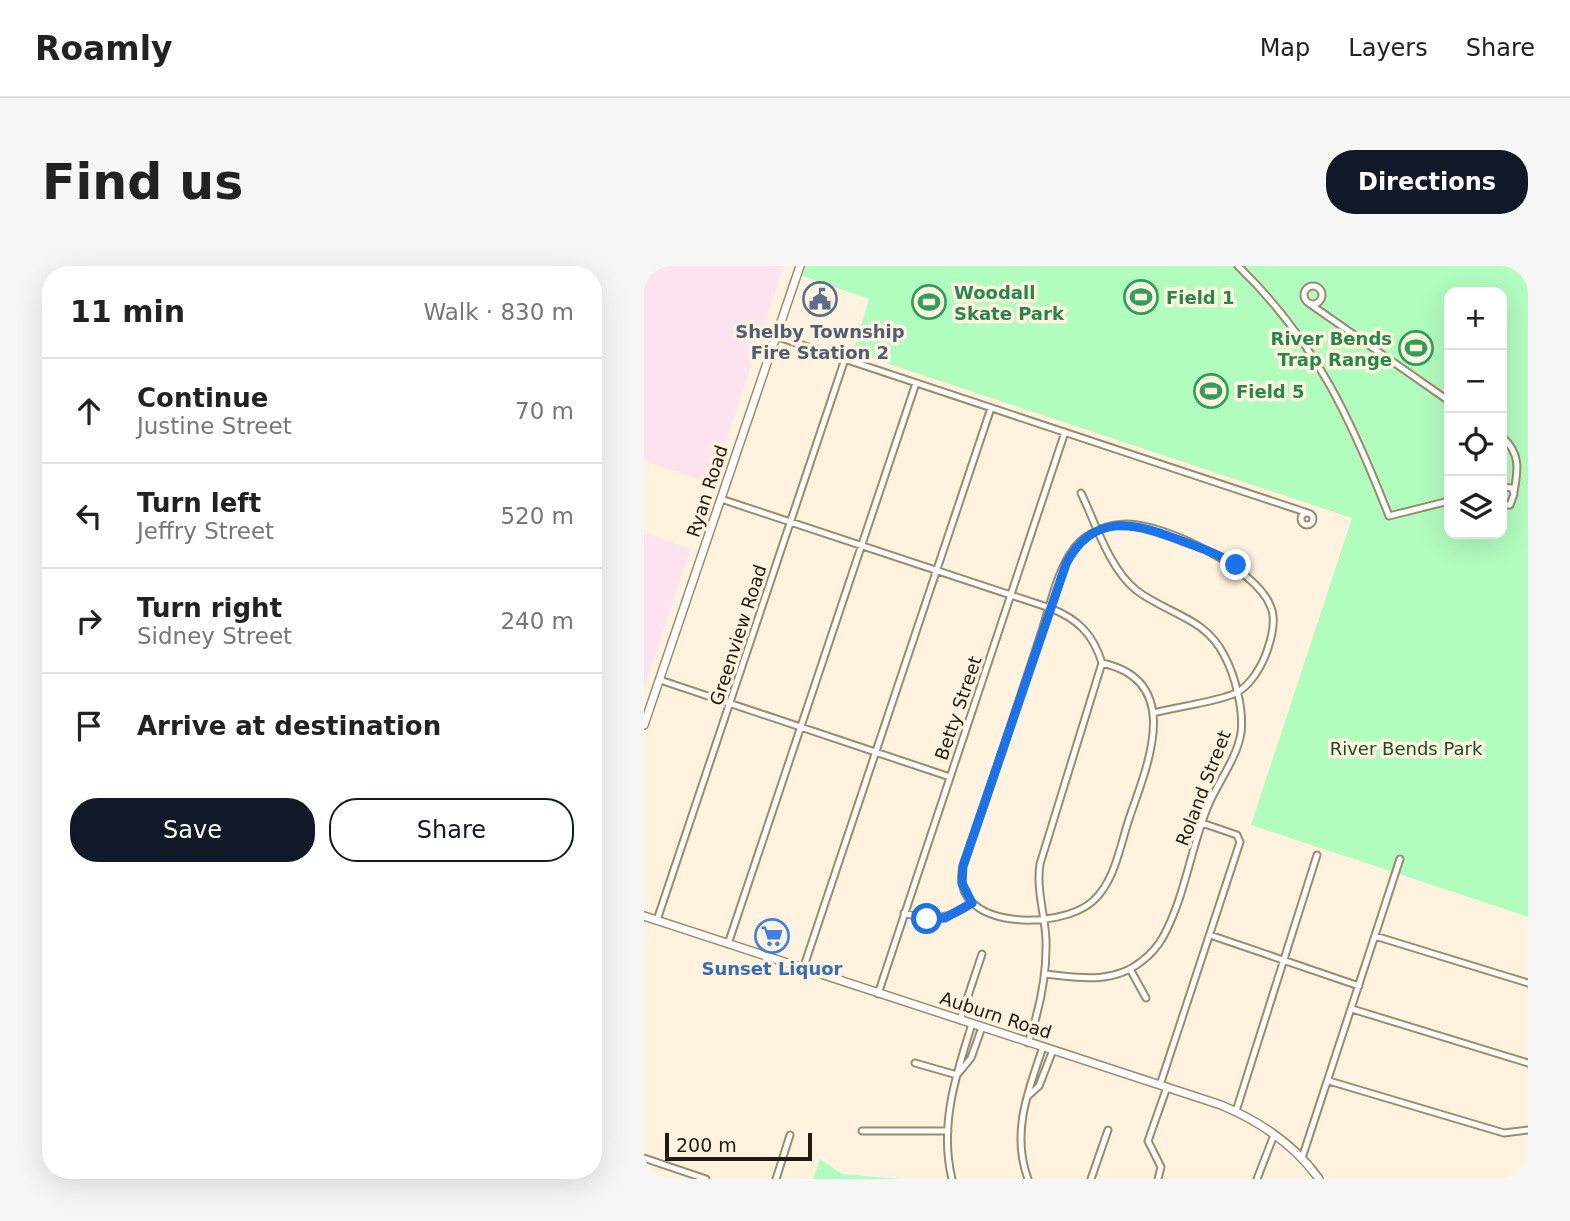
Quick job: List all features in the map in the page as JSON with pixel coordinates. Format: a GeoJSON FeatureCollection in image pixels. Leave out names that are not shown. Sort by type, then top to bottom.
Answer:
{"type":"FeatureCollection","features":[{"type":"Feature","properties":{"kind":"main road","name":"Ryan Road"},"geometry":{"type":"LineString","coordinates":[[644,725],[800,266]]}},
{"type":"Feature","properties":{"kind":"main road","name":"Auburn Road"},"geometry":{"type":"LineString","coordinates":[[644,916],[1236,1111],[1274,1135],[1302,1158],[1319,1179]]}},
{"type":"Feature","properties":{"kind":"street"},"geometry":{"type":"LineString","coordinates":[[1238,266],[1293,327],[1330,382],[1349,417],[1389,516],[1444,502]]}},
{"type":"Feature","properties":{"kind":"street"},"geometry":{"type":"LineString","coordinates":[[1317,306],[1321,292],[1311,286],[1303,295],[1310,304],[1317,306],[1444,397]]}},
{"type":"Feature","properties":{"kind":"street"},"geometry":{"type":"LineString","coordinates":[[775,336],[1065,432],[1299,510],[1308,513],[1313,519],[1310,524],[1304,524],[1299,510]]}},
{"type":"Feature","properties":{"kind":"street","name":"Greenview Road"},"geometry":{"type":"LineString","coordinates":[[657,920],[845,359]]}},
{"type":"Feature","properties":{"kind":"street"},"geometry":{"type":"LineString","coordinates":[[728,944],[916,383]]}},
{"type":"Feature","properties":{"kind":"street"},"geometry":{"type":"LineString","coordinates":[[803,969],[991,408]]}},
{"type":"Feature","properties":{"kind":"street","name":"Betty Street"},"geometry":{"type":"LineString","coordinates":[[878,994],[1065,432]]}},
{"type":"Feature","properties":{"kind":"street"},"geometry":{"type":"LineString","coordinates":[[1507,442],[1518,460],[1516,484],[1508,489],[1513,513]]}},
{"type":"Feature","properties":{"kind":"street","name":"Roland Street"},"geometry":{"type":"LineString","coordinates":[[1045,974],[1094,978],[1130,970],[1151,953],[1164,936],[1202,823],[1241,734],[1236,693],[1225,657],[1209,634],[1191,619],[1157,604],[1135,590],[1120,573],[1082,494]]}},
{"type":"Feature","properties":{"kind":"street"},"geometry":{"type":"LineString","coordinates":[[721,499],[1051,608],[1080,623],[1102,663],[1133,678],[1145,692],[1153,713],[1155,734],[1152,750],[1108,881],[1084,908],[1066,917],[1045,920],[993,915],[972,903],[962,883],[963,866],[1051,608],[1072,552],[1086,537],[1099,530],[1126,524],[1146,527],[1225,559],[1256,584],[1271,606],[1272,632],[1259,668],[1236,693],[1153,713]]}},
{"type":"Feature","properties":{"kind":"street"},"geometry":{"type":"LineString","coordinates":[[1301,520],[1303,514],[1308,513]]}},
{"type":"Feature","properties":{"kind":"street"},"geometry":{"type":"LineString","coordinates":[[1028,1042],[1045,974],[1045,920],[1038,889],[1040,864],[1102,663]]}},
{"type":"Feature","properties":{"kind":"street"},"geometry":{"type":"LineString","coordinates":[[660,680],[950,777]]}},
{"type":"Feature","properties":{"kind":"street"},"geometry":{"type":"LineString","coordinates":[[1158,1179],[1159,1161],[1148,1140],[1240,842],[1237,835],[1202,823]]}},
{"type":"Feature","properties":{"kind":"street"},"geometry":{"type":"LineString","coordinates":[[1236,1111],[1317,855]]}},
{"type":"Feature","properties":{"kind":"street"},"geometry":{"type":"LineString","coordinates":[[1302,1158],[1400,859]]}},
{"type":"Feature","properties":{"kind":"street"},"geometry":{"type":"LineString","coordinates":[[904,913],[935,919],[955,914],[972,903]]}},
{"type":"Feature","properties":{"kind":"street"},"geometry":{"type":"LineString","coordinates":[[1210,935],[1359,986]]}},
{"type":"Feature","properties":{"kind":"street"},"geometry":{"type":"LineString","coordinates":[[1375,936],[1528,983]]}},
{"type":"Feature","properties":{"kind":"street"},"geometry":{"type":"LineString","coordinates":[[960,1020],[982,954]]}},
{"type":"Feature","properties":{"kind":"street"},"geometry":{"type":"LineString","coordinates":[[1130,970],[1146,999]]}},
{"type":"Feature","properties":{"kind":"street"},"geometry":{"type":"LineString","coordinates":[[1352,1009],[1528,1063]]}},
{"type":"Feature","properties":{"kind":"street"},"geometry":{"type":"LineString","coordinates":[[952,1179],[949,1106],[972,1024]]}},
{"type":"Feature","properties":{"kind":"street"},"geometry":{"type":"LineString","coordinates":[[957,1075],[971,1058],[982,1027]]}},
{"type":"Feature","properties":{"kind":"street"},"geometry":{"type":"LineString","coordinates":[[1028,1179],[1020,1136],[1028,1096],[1043,1047]]}},
{"type":"Feature","properties":{"kind":"street"},"geometry":{"type":"LineString","coordinates":[[1028,1096],[1039,1086],[1053,1050]]}},
{"type":"Feature","properties":{"kind":"street"},"geometry":{"type":"LineString","coordinates":[[915,1063],[957,1075]]}},
{"type":"Feature","properties":{"kind":"street"},"geometry":{"type":"LineString","coordinates":[[1329,1081],[1504,1133],[1528,1130]]}},
{"type":"Feature","properties":{"kind":"street"},"geometry":{"type":"LineString","coordinates":[[1091,1179],[1108,1130]]}},
{"type":"Feature","properties":{"kind":"street"},"geometry":{"type":"LineString","coordinates":[[862,1131],[948,1131]]}},
{"type":"Feature","properties":{"kind":"street"},"geometry":{"type":"LineString","coordinates":[[776,1179],[790,1135]]}},
{"type":"Feature","properties":{"kind":"street"},"geometry":{"type":"LineString","coordinates":[[1257,1179],[1274,1135]]}},
{"type":"Feature","properties":{"kind":"street"},"geometry":{"type":"LineString","coordinates":[[644,1158],[706,1179]]}},
{"type":"Feature","properties":{"kind":"shaded area"},"geometry":{"type":"Polygon","coordinates":[[[644,266],[784,266],[712,484],[644,461],[644,266]]]}},
{"type":"Feature","properties":{"kind":"shaded area"},"geometry":{"type":"Polygon","coordinates":[[[644,533],[691,549],[644,689],[644,533]]]}},
{"type":"Feature","properties":{"kind":"green space","name":"River Bends Park"},"geometry":{"type":"Polygon","coordinates":[[[805,266],[1528,266],[1528,917],[1251,825],[1352,518],[853,352],[869,299],[802,276],[805,266]]]}},
{"type":"Feature","properties":{"kind":"green space"},"geometry":{"type":"Polygon","coordinates":[[[820,1159],[842,1174],[900,1179],[813,1179],[820,1159]]]}},
{"type":"Feature","properties":{"kind":"place","name":"Field 1"},"geometry":{"type":"Point","coordinates":[1141,297]}},
{"type":"Feature","properties":{"kind":"place","name":"Shelby Township Fire Station 2"},"geometry":{"type":"Point","coordinates":[820,299]}},
{"type":"Feature","properties":{"kind":"place","name":"Woodall Skate Park"},"geometry":{"type":"Point","coordinates":[929,302]}},
{"type":"Feature","properties":{"kind":"place","name":"River Bends Trap Range"},"geometry":{"type":"Point","coordinates":[1416,348]}},
{"type":"Feature","properties":{"kind":"place","name":"Field 5"},"geometry":{"type":"Point","coordinates":[1211,391]}},
{"type":"Feature","properties":{"kind":"place","name":"Sunset Liquor"},"geometry":{"type":"Point","coordinates":[772,936]}},
{"type":"Feature","properties":{"kind":"route"},"geometry":{"type":"LineString","coordinates":[[927,919],[945,918],[972,903],[962,883],[963,866],[1066,564],[1075,547],[1099,530],[1126,524],[1137,525],[1210,552],[1236,565]]}}]}
